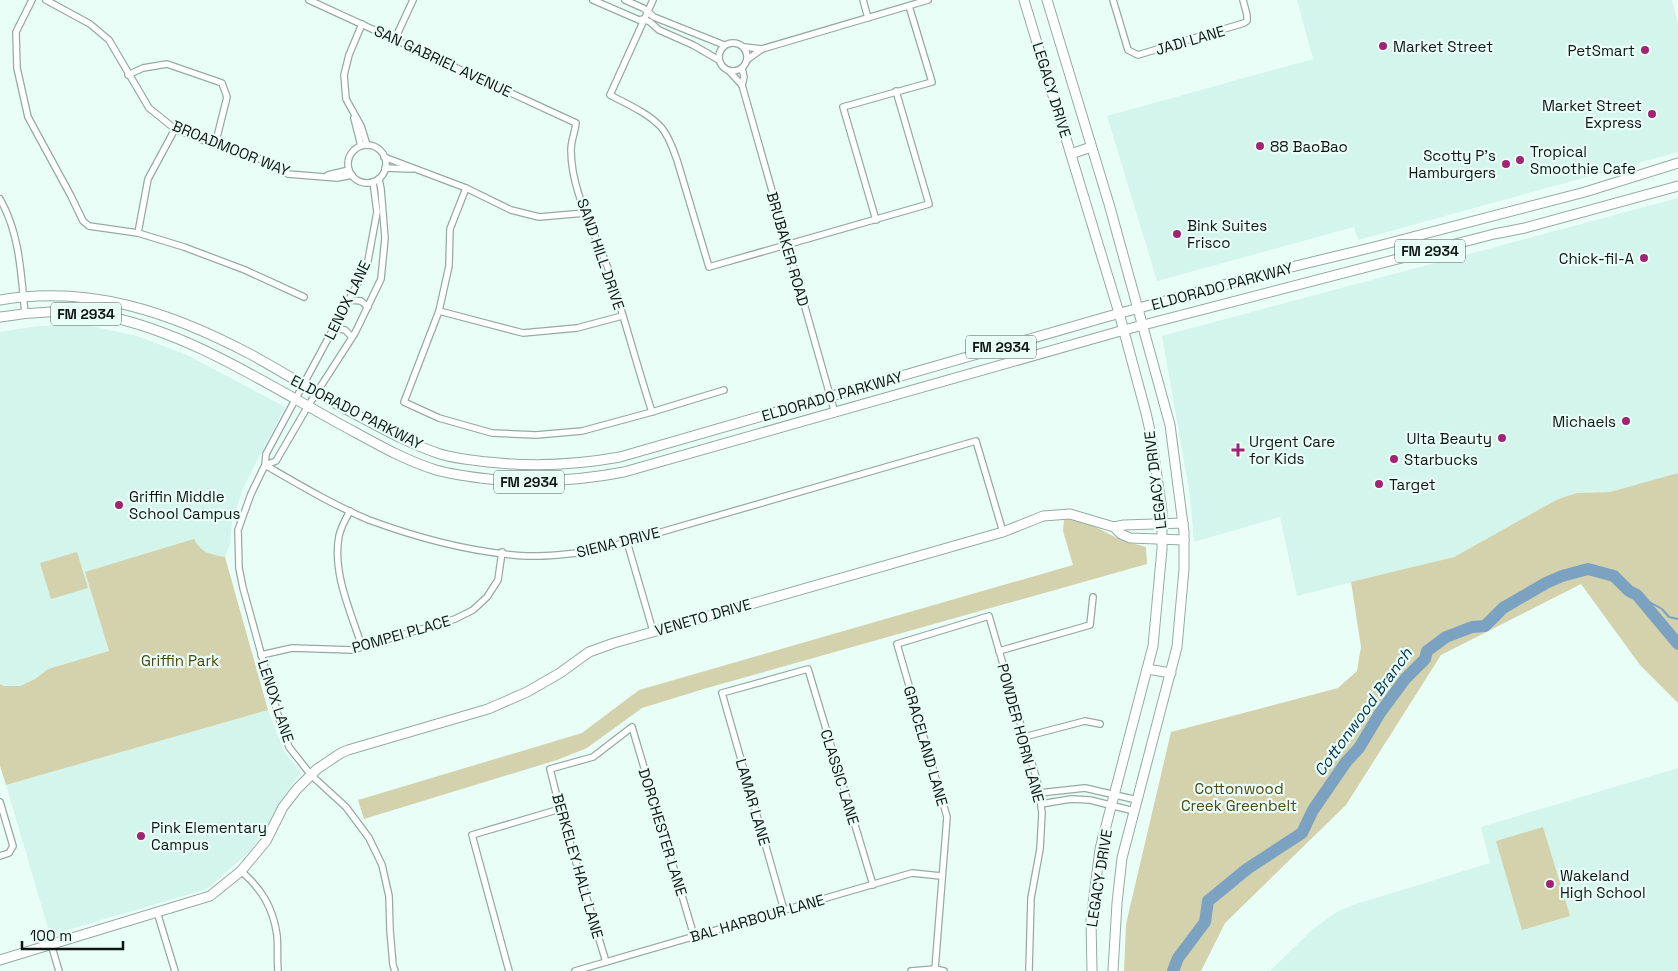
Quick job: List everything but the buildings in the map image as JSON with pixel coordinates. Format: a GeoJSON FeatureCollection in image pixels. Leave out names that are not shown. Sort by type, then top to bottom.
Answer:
{"type":"FeatureCollection","features":[{"type":"Feature","properties":{"kind":"main road","name":"LEGACY DRIVE"},"geometry":{"type":"LineString","coordinates":[[1024,0],[1124,330],[1151,435],[1162,511],[1162,540],[1153,646],[1100,849],[1090,920],[1092,971]]}},
{"type":"Feature","properties":{"kind":"main road","name":"LEGACY DRIVE"},"geometry":{"type":"LineString","coordinates":[[1047,0],[1170,425],[1183,523],[1184,569],[1177,647],[1126,838],[1115,928],[1113,971]]}},
{"type":"Feature","properties":{"kind":"main road"},"geometry":{"type":"LineString","coordinates":[[1071,154],[1091,148]]}},
{"type":"Feature","properties":{"kind":"main road","name":"ELDORADO PARKWAY"},"geometry":{"type":"LineString","coordinates":[[0,300],[24,297],[68,296],[109,300],[161,314],[201,330],[242,350],[303,386],[388,432],[440,454],[461,460],[520,465],[588,463],[620,456],[1275,270],[1374,247],[1585,192],[1678,163]]}},
{"type":"Feature","properties":{"kind":"main road","name":"ELDORADO PARKWAY"},"geometry":{"type":"LineString","coordinates":[[0,317],[25,314],[68,313],[101,315],[146,327],[194,345],[229,362],[381,447],[436,470],[458,476],[519,482],[590,479],[624,472],[1124,330],[1481,237],[1525,228],[1678,186]]}},
{"type":"Feature","properties":{"kind":"main road"},"geometry":{"type":"LineString","coordinates":[[1479,219],[1481,237]]}},
{"type":"Feature","properties":{"kind":"main road"},"geometry":{"type":"LineString","coordinates":[[1466,223],[1470,240]]}},
{"type":"Feature","properties":{"kind":"main road","name":"VENETO DRIVE"},"geometry":{"type":"LineString","coordinates":[[0,960],[210,896],[241,871],[266,841],[283,807],[297,789],[317,769],[341,753],[488,709],[527,692],[560,673],[589,652],[614,643],[1003,532],[1043,516],[1070,514],[1114,527],[1183,523]]}},
{"type":"Feature","properties":{"kind":"main road","name":"VENETO DRIVE"},"geometry":{"type":"LineString","coordinates":[[1114,527],[1121,534],[1130,538],[1184,540]]}},
{"type":"Feature","properties":{"kind":"main road"},"geometry":{"type":"LineString","coordinates":[[1147,668],[1171,673]]}},
{"type":"Feature","properties":{"kind":"street"},"geometry":{"type":"LineString","coordinates":[[32,0],[16,32],[17,68],[28,117],[83,221],[89,226],[138,233],[184,246],[304,296]]}},
{"type":"Feature","properties":{"kind":"street","name":"BROADMOOR WAY"},"geometry":{"type":"LineString","coordinates":[[46,0],[90,24],[109,40],[149,108],[175,129],[215,144],[256,156],[288,174],[321,176],[350,173]]}},
{"type":"Feature","properties":{"kind":"street","name":"SAN GABRIEL AVENUE"},"geometry":{"type":"LineString","coordinates":[[309,0],[319,2],[362,24],[576,123]]}},
{"type":"Feature","properties":{"kind":"street"},"geometry":{"type":"LineString","coordinates":[[395,39],[414,0]]}},
{"type":"Feature","properties":{"kind":"street"},"geometry":{"type":"LineString","coordinates":[[593,0],[639,20],[644,19],[659,30],[693,45],[719,60],[722,66],[729,71],[742,68],[748,59],[762,49],[928,0]]}},
{"type":"Feature","properties":{"kind":"street"},"geometry":{"type":"LineString","coordinates":[[625,0],[643,8],[647,13],[724,46],[738,44],[744,47],[762,49]]}},
{"type":"Feature","properties":{"kind":"street"},"geometry":{"type":"LineString","coordinates":[[653,0],[610,95],[652,119],[662,128],[677,160],[708,267],[929,204],[896,91]]}},
{"type":"Feature","properties":{"kind":"street"},"geometry":{"type":"LineString","coordinates":[[863,0],[868,18]]}},
{"type":"Feature","properties":{"kind":"street","name":"JADI LANE"},"geometry":{"type":"LineString","coordinates":[[1113,0],[1128,50],[1132,54],[1138,55],[1239,26],[1247,22],[1243,0]]}},
{"type":"Feature","properties":{"kind":"street"},"geometry":{"type":"LineString","coordinates":[[876,220],[843,107],[932,82],[909,6]]}},
{"type":"Feature","properties":{"kind":"street"},"geometry":{"type":"LineString","coordinates":[[362,24],[349,55],[344,75],[346,99],[354,116],[356,129],[364,145]]}},
{"type":"Feature","properties":{"kind":"street"},"geometry":{"type":"LineString","coordinates":[[719,60],[724,46]]}},
{"type":"Feature","properties":{"kind":"street"},"geometry":{"type":"LineString","coordinates":[[744,47],[748,59]]}},
{"type":"Feature","properties":{"kind":"street"},"geometry":{"type":"LineString","coordinates":[[128,75],[143,68],[167,64],[222,83],[227,97],[215,144]]}},
{"type":"Feature","properties":{"kind":"street","name":"BRUBAKER ROAD"},"geometry":{"type":"LineString","coordinates":[[742,68],[744,77],[742,85]]}},
{"type":"Feature","properties":{"kind":"street","name":"BRUBAKER ROAD"},"geometry":{"type":"LineString","coordinates":[[729,71],[742,85],[835,413]]}},
{"type":"Feature","properties":{"kind":"street","name":"SAND HILL DRIVE"},"geometry":{"type":"LineString","coordinates":[[576,123],[571,149],[574,174],[585,213],[612,278],[652,412]]}},
{"type":"Feature","properties":{"kind":"street"},"geometry":{"type":"LineString","coordinates":[[138,233],[148,179],[175,129]]}},
{"type":"Feature","properties":{"kind":"street"},"geometry":{"type":"LineString","coordinates":[[384,157],[385,168],[376,180],[362,182],[350,173],[349,158],[356,148],[364,145],[377,148],[384,157],[466,188],[511,210],[540,217],[585,213]]}},
{"type":"Feature","properties":{"kind":"street"},"geometry":{"type":"LineString","coordinates":[[385,168],[417,169]]}},
{"type":"Feature","properties":{"kind":"street","name":"LENOX LANE"},"geometry":{"type":"LineString","coordinates":[[376,180],[377,212],[368,266],[266,454],[265,465],[251,494],[238,530],[239,568],[280,722],[290,747],[311,776],[346,807],[369,838],[382,865],[389,896],[390,930],[395,971]]}},
{"type":"Feature","properties":{"kind":"street","name":"LENOX LANE"},"geometry":{"type":"LineString","coordinates":[[265,465],[276,460],[352,337],[381,279],[385,238],[381,189],[376,180]]}},
{"type":"Feature","properties":{"kind":"street"},"geometry":{"type":"LineString","coordinates":[[466,188],[450,229],[449,266],[439,311],[404,402],[439,418],[492,433],[536,435],[582,431],[724,390]]}},
{"type":"Feature","properties":{"kind":"street"},"geometry":{"type":"LineString","coordinates":[[0,199],[9,214],[17,240],[25,314]]}},
{"type":"Feature","properties":{"kind":"street"},"geometry":{"type":"LineString","coordinates":[[350,300],[361,301],[368,307]]}},
{"type":"Feature","properties":{"kind":"street"},"geometry":{"type":"LineString","coordinates":[[439,311],[523,333],[577,328],[622,316]]}},
{"type":"Feature","properties":{"kind":"street"},"geometry":{"type":"LineString","coordinates":[[335,328],[345,330],[352,337]]}},
{"type":"Feature","properties":{"kind":"street","name":"SIENA DRIVE"},"geometry":{"type":"LineString","coordinates":[[265,465],[311,492],[350,511],[421,538],[468,548],[528,556],[562,555],[599,550],[976,441],[1003,532]]}},
{"type":"Feature","properties":{"kind":"street"},"geometry":{"type":"LineString","coordinates":[[350,511],[339,534],[337,558],[339,576],[362,647]]}},
{"type":"Feature","properties":{"kind":"street"},"geometry":{"type":"LineString","coordinates":[[627,542],[653,632]]}},
{"type":"Feature","properties":{"kind":"street","name":"POMPEI PLACE"},"geometry":{"type":"LineString","coordinates":[[261,655],[292,648],[352,650],[455,619],[473,610],[487,597],[498,580],[502,552]]}},
{"type":"Feature","properties":{"kind":"street"},"geometry":{"type":"LineString","coordinates":[[1000,651],[1090,625],[1093,597]]}},
{"type":"Feature","properties":{"kind":"street","name":"POWDER HORN LANE"},"geometry":{"type":"LineString","coordinates":[[897,644],[989,616],[1041,804],[1040,849],[1031,898],[1029,971]]}},
{"type":"Feature","properties":{"kind":"street","name":"GRACELAND LANE"},"geometry":{"type":"LineString","coordinates":[[897,644],[947,817],[935,968]]}},
{"type":"Feature","properties":{"kind":"street","name":"LAMAR LANE"},"geometry":{"type":"LineString","coordinates":[[784,910],[722,693],[808,669]]}},
{"type":"Feature","properties":{"kind":"street","name":"CLASSIC LANE"},"geometry":{"type":"LineString","coordinates":[[808,669],[873,885]]}},
{"type":"Feature","properties":{"kind":"street"},"geometry":{"type":"LineString","coordinates":[[1024,737],[1085,721],[1100,724]]}},
{"type":"Feature","properties":{"kind":"street","name":"BERKELEY HALL LANE"},"geometry":{"type":"LineString","coordinates":[[606,962],[560,809],[550,769],[593,757],[632,727]]}},
{"type":"Feature","properties":{"kind":"street","name":"DORCHESTER LANE"},"geometry":{"type":"LineString","coordinates":[[632,727],[694,936]]}},
{"type":"Feature","properties":{"kind":"street"},"geometry":{"type":"LineString","coordinates":[[1039,793],[1085,788],[1137,800]]}},
{"type":"Feature","properties":{"kind":"street"},"geometry":{"type":"LineString","coordinates":[[1041,804],[1080,799],[1099,801],[1134,811]]}},
{"type":"Feature","properties":{"kind":"street"},"geometry":{"type":"LineString","coordinates":[[0,802],[12,842],[12,849],[9,853],[0,856]]}},
{"type":"Feature","properties":{"kind":"street"},"geometry":{"type":"LineString","coordinates":[[509,971],[472,835],[560,809]]}},
{"type":"Feature","properties":{"kind":"street"},"geometry":{"type":"LineString","coordinates":[[241,871],[257,885],[271,909],[277,935],[278,971]]}},
{"type":"Feature","properties":{"kind":"street","name":"BAL HARBOUR LANE"},"geometry":{"type":"LineString","coordinates":[[575,971],[912,873],[941,876]]}},
{"type":"Feature","properties":{"kind":"street"},"geometry":{"type":"LineString","coordinates":[[157,912],[175,971]]}},
{"type":"Feature","properties":{"kind":"street"},"geometry":{"type":"LineString","coordinates":[[51,944],[59,971]]}},
{"type":"Feature","properties":{"kind":"street"},"geometry":{"type":"LineString","coordinates":[[911,971],[935,968],[944,971]]}},
{"type":"Feature","properties":{"kind":"shaded area"},"geometry":{"type":"Polygon","coordinates":[[[1297,0],[1672,0],[1678,23],[1678,152],[1358,240],[1354,227],[1157,281],[1107,116],[1313,59],[1297,0]]]}},
{"type":"Feature","properties":{"kind":"shaded area"},"geometry":{"type":"Polygon","coordinates":[[[1678,198],[1678,473],[1610,492],[1577,493],[1558,499],[1454,557],[1297,596],[1280,517],[1194,542],[1190,495],[1162,336],[1678,198]]]}},
{"type":"Feature","properties":{"kind":"shaded area","name":"Griffin Middle School Campus"},"geometry":{"type":"Polygon","coordinates":[[[37,326],[91,326],[137,336],[187,355],[285,407],[243,488],[232,522],[230,544],[225,557],[207,554],[199,548],[85,572],[109,651],[48,669],[35,679],[20,686],[4,686],[0,684],[0,332],[37,326]]]}},
{"type":"Feature","properties":{"kind":"shaded area","name":"Pink Elementary Campus"},"geometry":{"type":"Polygon","coordinates":[[[268,710],[284,751],[301,773],[279,802],[270,822],[251,850],[207,889],[50,935],[6,785],[268,710]]]}},
{"type":"Feature","properties":{"kind":"shaded area","name":"Wakeland High School"},"geometry":{"type":"Polygon","coordinates":[[[1678,768],[1678,971],[1270,971],[1313,929],[1337,912],[1353,905],[1490,863],[1481,827],[1678,768]]]}},
{"type":"Feature","properties":{"kind":"green space","name":"Cottonwood Creek Greenbelt"},"geometry":{"type":"Polygon","coordinates":[[[1678,473],[1678,703],[1640,665],[1581,584],[1441,655],[1346,805],[1225,923],[1201,971],[1124,971],[1126,924],[1171,732],[1338,688],[1357,671],[1361,647],[1351,582],[1454,557],[1558,499],[1577,493],[1610,492],[1678,473]]]}},
{"type":"Feature","properties":{"kind":"green space"},"geometry":{"type":"Polygon","coordinates":[[[1064,519],[1086,523],[1122,540],[1146,547],[1147,564],[642,708],[587,748],[557,760],[364,819],[358,800],[582,733],[639,690],[1073,565],[1063,531],[1064,519]]]}},
{"type":"Feature","properties":{"kind":"green space","name":"Griffin Park"},"geometry":{"type":"Polygon","coordinates":[[[194,539],[203,550],[210,554],[225,557],[268,710],[6,785],[0,766],[0,684],[4,686],[20,686],[35,679],[48,669],[109,651],[85,572],[194,539]]]}},
{"type":"Feature","properties":{"kind":"green space"},"geometry":{"type":"Polygon","coordinates":[[[77,552],[88,588],[51,599],[40,563],[77,552]]]}},
{"type":"Feature","properties":{"kind":"green space"},"geometry":{"type":"Polygon","coordinates":[[[1543,827],[1570,916],[1522,930],[1496,841],[1543,827]]]}},
{"type":"Feature","properties":{"kind":"waterway","name":"Cottonwood Branch"},"geometry":{"type":"LineString","coordinates":[[1173,971],[1178,958],[1205,922],[1208,901],[1247,869],[1302,833],[1313,810],[1346,762],[1359,748],[1380,713],[1405,679],[1425,659],[1427,651],[1446,637],[1472,627],[1485,626],[1503,608],[1546,583],[1562,576],[1588,569],[1614,576],[1629,591],[1637,595],[1678,644]]}},
{"type":"Feature","properties":{"kind":"waterway"},"geometry":{"type":"LineString","coordinates":[[1637,595],[1662,609],[1669,617],[1678,619]]}},
{"type":"Feature","properties":{"kind":"place","name":"Market Street"},"geometry":{"type":"Point","coordinates":[1383,46]}},
{"type":"Feature","properties":{"kind":"place","name":"PetSmart"},"geometry":{"type":"Point","coordinates":[1645,50]}},
{"type":"Feature","properties":{"kind":"place","name":"Market Street Express"},"geometry":{"type":"Point","coordinates":[1652,114]}},
{"type":"Feature","properties":{"kind":"place","name":"88 BaoBao"},"geometry":{"type":"Point","coordinates":[1260,146]}},
{"type":"Feature","properties":{"kind":"place","name":"Tropical Smoothie Cafe"},"geometry":{"type":"Point","coordinates":[1520,160]}},
{"type":"Feature","properties":{"kind":"place","name":"Scotty P’s Hamburgers"},"geometry":{"type":"Point","coordinates":[1506,164]}},
{"type":"Feature","properties":{"kind":"place","name":"Bink Suites Frisco"},"geometry":{"type":"Point","coordinates":[1177,234]}},
{"type":"Feature","properties":{"kind":"place","name":"Chick-fil-A"},"geometry":{"type":"Point","coordinates":[1644,258]}},
{"type":"Feature","properties":{"kind":"place","name":"Michaels"},"geometry":{"type":"Point","coordinates":[1626,421]}},
{"type":"Feature","properties":{"kind":"place","name":"Ulta Beauty"},"geometry":{"type":"Point","coordinates":[1502,438]}},
{"type":"Feature","properties":{"kind":"place","name":"Urgent Care for Kids"},"geometry":{"type":"Point","coordinates":[1238,450]}},
{"type":"Feature","properties":{"kind":"place","name":"Starbucks"},"geometry":{"type":"Point","coordinates":[1394,459]}},
{"type":"Feature","properties":{"kind":"place","name":"Target"},"geometry":{"type":"Point","coordinates":[1379,484]}},
{"type":"Feature","properties":{"kind":"place","name":"Griffin Middle School Campus"},"geometry":{"type":"Point","coordinates":[119,505]}},
{"type":"Feature","properties":{"kind":"place","name":"Pink Elementary Campus"},"geometry":{"type":"Point","coordinates":[141,836]}},
{"type":"Feature","properties":{"kind":"place","name":"Wakeland High School"},"geometry":{"type":"Point","coordinates":[1550,884]}}]}
